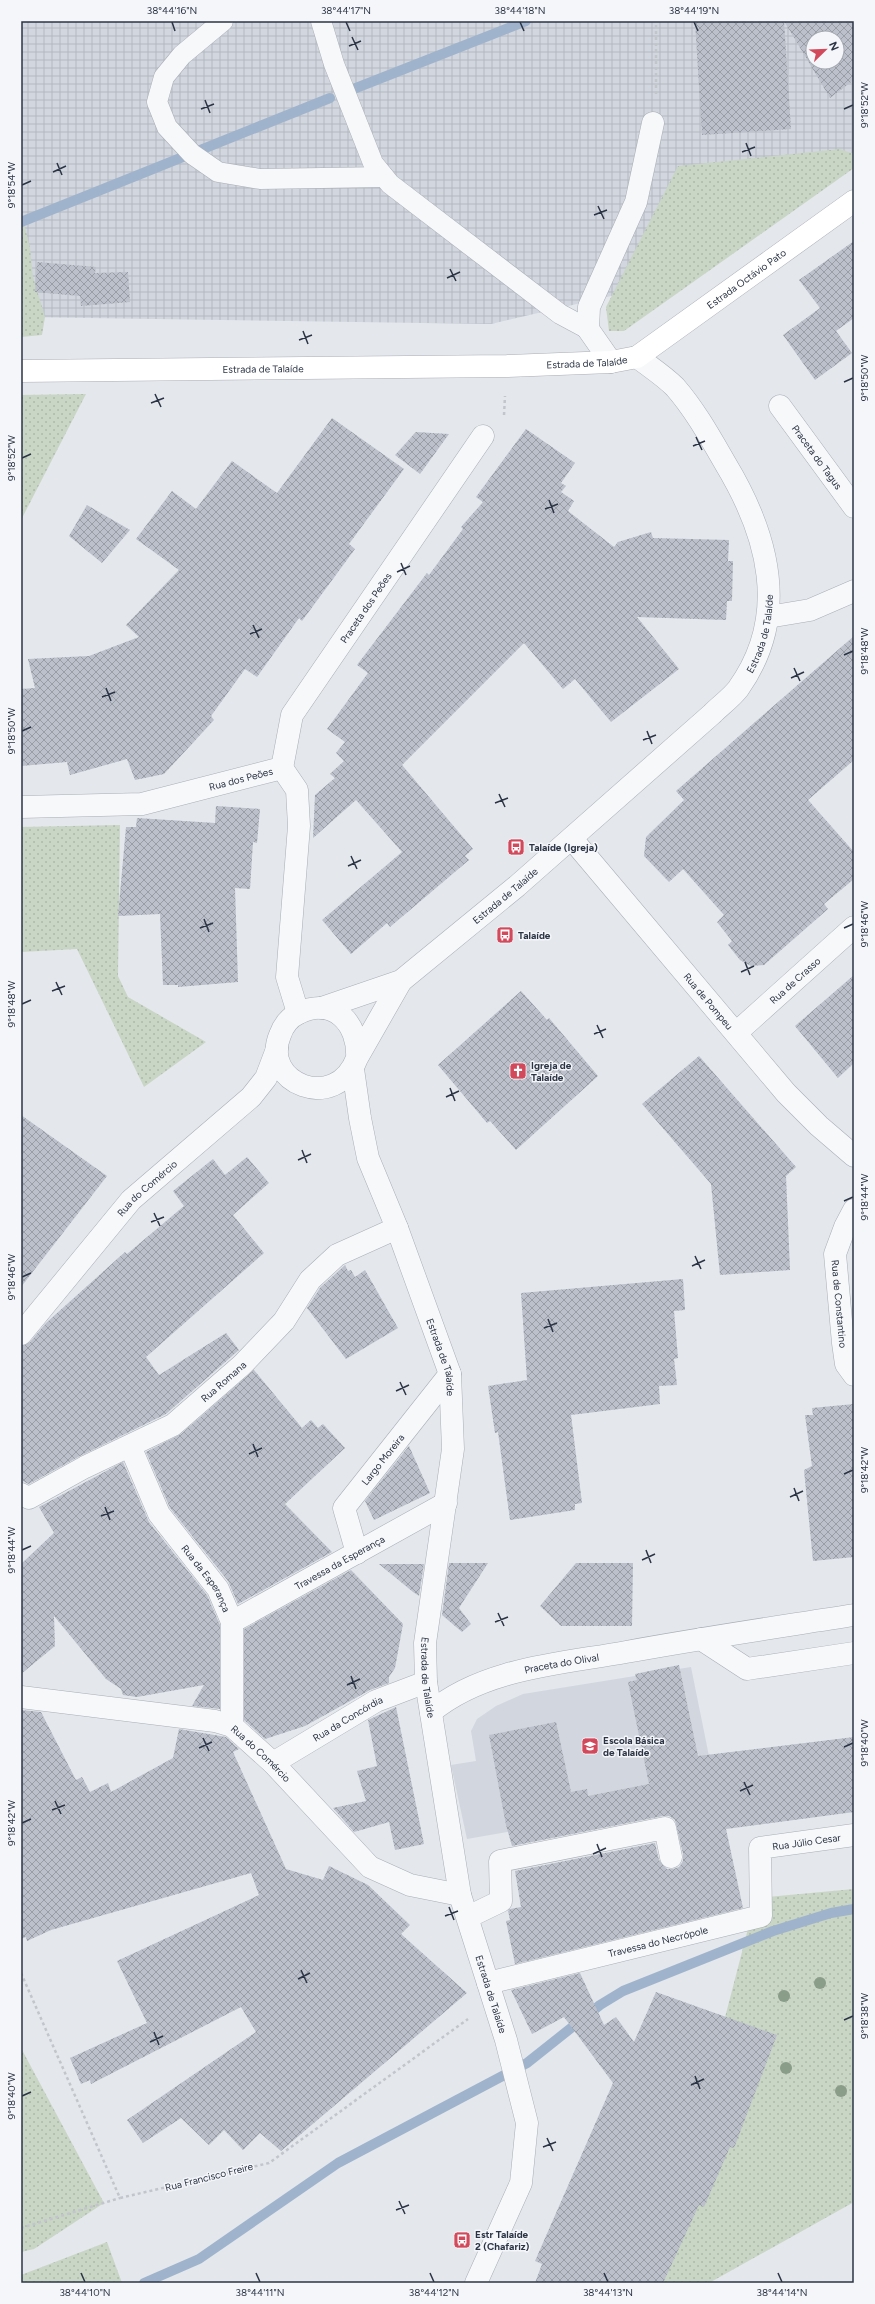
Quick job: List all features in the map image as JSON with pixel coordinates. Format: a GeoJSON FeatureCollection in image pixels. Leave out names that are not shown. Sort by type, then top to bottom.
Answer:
{"type":"FeatureCollection","features":[{"type":"Feature","properties":{"kind":"street"},"geometry":{"type":"LineString","coordinates":[[611,362],[588,329],[589,308],[636,202],[653,124]]}},
{"type":"Feature","properties":{"kind":"street","name":"Estrada Octávio Pato"},"geometry":{"type":"LineString","coordinates":[[637,357],[854,201]]}},
{"type":"Feature","properties":{"kind":"street","name":"Estrada de Talaíde"},"geometry":{"type":"LineString","coordinates":[[21,372],[507,366],[611,362],[637,357],[675,387],[695,412],[739,484],[758,529],[767,564],[771,590],[768,616],[754,662],[737,690],[572,839],[485,913],[401,981],[322,1008],[308,1009],[298,1013],[282,1029],[277,1049],[282,1068],[289,1078],[300,1085],[312,1089],[325,1089],[336,1085],[355,1063],[401,981]]}},
{"type":"Feature","properties":{"kind":"street","name":"Praceta do Tagus"},"geometry":{"type":"LineString","coordinates":[[780,406],[854,507]]}},
{"type":"Feature","properties":{"kind":"street","name":"Praceta dos Peões"},"geometry":{"type":"LineString","coordinates":[[282,768],[292,716],[483,436]]}},
{"type":"Feature","properties":{"kind":"street"},"geometry":{"type":"LineString","coordinates":[[768,616],[810,610],[854,591]]}},
{"type":"Feature","properties":{"kind":"street","name":"Rua dos Peões"},"geometry":{"type":"LineString","coordinates":[[21,807],[142,804],[282,768],[297,790],[299,826],[287,977],[298,1013]]}},
{"type":"Feature","properties":{"kind":"street","name":"Rua de Pompeu"},"geometry":{"type":"LineString","coordinates":[[572,839],[786,1093],[819,1126],[854,1156]]}},
{"type":"Feature","properties":{"kind":"street","name":"Rua de Crasso"},"geometry":{"type":"LineString","coordinates":[[736,1033],[854,927]]}},
{"type":"Feature","properties":{"kind":"street","name":"Estrada de Talaíde"},"geometry":{"type":"LineString","coordinates":[[322,1008],[335,1012],[346,1020],[354,1031],[358,1044],[355,1063],[360,1118],[368,1158],[397,1228],[450,1374],[453,1450],[425,1643],[426,1682],[460,1895],[506,2040],[527,2123],[521,2183],[476,2283]]}},
{"type":"Feature","properties":{"kind":"street","name":"Rua do Comércio"},"geometry":{"type":"LineString","coordinates":[[21,1334],[131,1200],[251,1097],[266,1078],[277,1049]]}},
{"type":"Feature","properties":{"kind":"street","name":"Rua de Constantino"},"geometry":{"type":"LineString","coordinates":[[854,1210],[844,1227],[835,1254],[846,1364],[854,1375]]}},
{"type":"Feature","properties":{"kind":"street","name":"Rua Romana"},"geometry":{"type":"LineString","coordinates":[[21,1494],[29,1498],[85,1467],[173,1425],[242,1365],[284,1321],[310,1280],[337,1254],[397,1228]]}},
{"type":"Feature","properties":{"kind":"street","name":"Largo Moreira"},"geometry":{"type":"LineString","coordinates":[[357,1553],[344,1508],[450,1374]]}},
{"type":"Feature","properties":{"kind":"street","name":"Rua da Esperança"},"geometry":{"type":"LineString","coordinates":[[130,1446],[159,1514],[218,1589],[232,1622],[232,1726]]}},
{"type":"Feature","properties":{"kind":"street","name":"Travessa da Esperança"},"geometry":{"type":"LineString","coordinates":[[232,1622],[446,1502]]}},
{"type":"Feature","properties":{"kind":"street","name":"Praceta do Olival"},"geometry":{"type":"LineString","coordinates":[[431,1712],[464,1690],[510,1674],[701,1639],[854,1615]]}},
{"type":"Feature","properties":{"kind":"street"},"geometry":{"type":"LineString","coordinates":[[701,1639],[746,1669],[854,1653]]}},
{"type":"Feature","properties":{"kind":"street","name":"Rua da Concórdia"},"geometry":{"type":"LineString","coordinates":[[273,1763],[376,1701],[426,1682]]}},
{"type":"Feature","properties":{"kind":"street","name":"Rua do Comércio"},"geometry":{"type":"LineString","coordinates":[[21,1697],[215,1721],[232,1726],[273,1763],[370,1867],[410,1885],[460,1895]]}},
{"type":"Feature","properties":{"kind":"street"},"geometry":{"type":"LineString","coordinates":[[468,1917],[501,1901],[500,1861],[664,1828],[671,1857]]}},
{"type":"Feature","properties":{"kind":"street","name":"Rua Júlio Cesar"},"geometry":{"type":"LineString","coordinates":[[760,1848],[854,1836]]}},
{"type":"Feature","properties":{"kind":"street","name":"Travessa do Necrópole"},"geometry":{"type":"LineString","coordinates":[[490,1992],[761,1916],[760,1848]]}},
{"type":"Feature","properties":{"kind":"lane"},"geometry":{"type":"LineString","coordinates":[[223,21],[182,55],[164,77],[157,102],[167,128],[192,154],[218,172],[260,179],[384,177]]}},
{"type":"Feature","properties":{"kind":"lane"},"geometry":{"type":"LineString","coordinates":[[321,21],[334,64],[373,163],[390,184],[560,314],[588,329]]}},
{"type":"Feature","properties":{"kind":"path"},"geometry":{"type":"LineString","coordinates":[[653,124],[656,96],[656,21]]}},
{"type":"Feature","properties":{"kind":"path"},"geometry":{"type":"LineString","coordinates":[[483,436],[503,424],[507,366]]}},
{"type":"Feature","properties":{"kind":"path"},"geometry":{"type":"LineString","coordinates":[[21,1973],[120,2198]]}},
{"type":"Feature","properties":{"kind":"path","name":"Rua Francisco Freire"},"geometry":{"type":"LineString","coordinates":[[21,2228],[120,2198],[269,2163],[490,1992]]}},
{"type":"Feature","properties":{"kind":"shaded area"},"geometry":{"type":"Polygon","coordinates":[[[21,21],[854,21],[854,162],[680,280],[491,324],[21,317],[21,21]]]}},
{"type":"Feature","properties":{"kind":"shaded area","name":"Escola Básica de Talaíde"},"geometry":{"type":"Polygon","coordinates":[[[691,1667],[714,1781],[690,1800],[467,1839],[451,1765],[476,1761],[471,1731],[477,1719],[496,1706],[523,1694],[691,1667]]]}},
{"type":"Feature","properties":{"kind":"green space"},"geometry":{"type":"Polygon","coordinates":[[[840,149],[854,154],[854,168],[624,331],[609,331],[606,307],[678,166],[840,149]]]}},
{"type":"Feature","properties":{"kind":"green space"},"geometry":{"type":"Polygon","coordinates":[[[21,210],[30,248],[33,277],[45,317],[42,335],[21,337],[21,210]]]}},
{"type":"Feature","properties":{"kind":"green space"},"geometry":{"type":"Polygon","coordinates":[[[86,394],[21,520],[21,395],[86,394]]]}},
{"type":"Feature","properties":{"kind":"green space"},"geometry":{"type":"Polygon","coordinates":[[[120,825],[118,976],[128,997],[206,1042],[144,1087],[77,949],[21,952],[21,827],[120,825]]]}},
{"type":"Feature","properties":{"kind":"green space"},"geometry":{"type":"Polygon","coordinates":[[[854,1889],[854,2202],[709,2283],[649,2283],[722,2029],[756,1898],[854,1889]]]}},
{"type":"Feature","properties":{"kind":"green space"},"geometry":{"type":"Polygon","coordinates":[[[21,2048],[104,2203],[34,2249],[21,2252],[21,2048]]]}},
{"type":"Feature","properties":{"kind":"green space"},"geometry":{"type":"Polygon","coordinates":[[[107,2242],[122,2283],[21,2283],[21,2275],[107,2242]]]}},
{"type":"Feature","properties":{"kind":"building"},"geometry":{"type":"Polygon","coordinates":[[[695,21],[784,21],[791,129],[702,135],[695,21]]]}},
{"type":"Feature","properties":{"kind":"building"},"geometry":{"type":"Polygon","coordinates":[[[784,21],[854,21],[854,80],[830,98],[813,70],[845,70],[845,30],[805,30],[805,56],[784,21]]]}},
{"type":"Feature","properties":{"kind":"building"},"geometry":{"type":"Polygon","coordinates":[[[854,241],[854,318],[836,331],[852,353],[815,380],[783,335],[820,308],[799,280],[854,241]]]}},
{"type":"Feature","properties":{"kind":"building"},"geometry":{"type":"Polygon","coordinates":[[[37,262],[96,267],[95,273],[128,272],[130,302],[81,306],[80,296],[35,292],[37,262]]]}},
{"type":"Feature","properties":{"kind":"building"},"geometry":{"type":"Polygon","coordinates":[[[332,418],[404,469],[349,544],[355,549],[302,621],[299,618],[257,677],[245,669],[211,716],[214,720],[164,774],[135,780],[127,759],[70,775],[67,762],[21,766],[21,689],[35,688],[28,659],[89,656],[139,637],[126,625],[179,570],[136,539],[172,491],[196,509],[232,461],[277,493],[332,418]]]}},
{"type":"Feature","properties":{"kind":"building"},"geometry":{"type":"Polygon","coordinates":[[[526,429],[575,463],[561,483],[566,486],[561,492],[574,501],[568,511],[614,547],[618,542],[651,532],[653,538],[729,540],[728,561],[733,561],[732,601],[727,601],[726,620],[637,617],[679,669],[611,722],[575,679],[563,689],[524,643],[402,765],[473,849],[465,856],[469,860],[390,927],[387,923],[351,954],[322,920],[402,852],[356,800],[313,838],[315,795],[335,778],[330,774],[344,761],[336,753],[345,742],[327,729],[368,673],[357,665],[427,573],[429,575],[463,529],[461,527],[483,502],[476,497],[526,429]]]}},
{"type":"Feature","properties":{"kind":"building"},"geometry":{"type":"Polygon","coordinates":[[[416,432],[449,434],[420,474],[395,455],[416,432]]]}},
{"type":"Feature","properties":{"kind":"building"},"geometry":{"type":"Polygon","coordinates":[[[87,505],[130,530],[102,563],[69,536],[87,505]]]}},
{"type":"Feature","properties":{"kind":"building"},"geometry":{"type":"Polygon","coordinates":[[[854,636],[854,760],[808,800],[854,852],[854,879],[824,904],[828,909],[764,965],[751,966],[740,960],[728,945],[732,941],[717,922],[724,915],[683,869],[669,882],[644,856],[646,837],[684,800],[676,791],[854,636]]]}},
{"type":"Feature","properties":{"kind":"building"},"geometry":{"type":"Polygon","coordinates":[[[216,806],[260,809],[257,843],[253,842],[250,889],[235,888],[238,982],[178,987],[178,985],[163,985],[160,914],[118,916],[126,827],[136,827],[137,818],[215,823],[216,806]]]}},
{"type":"Feature","properties":{"kind":"building"},"geometry":{"type":"Polygon","coordinates":[[[854,975],[854,1063],[838,1078],[795,1026],[854,975]]]}},
{"type":"Feature","properties":{"kind":"building","name":"Igreja de Talaíde"},"geometry":{"type":"Polygon","coordinates":[[[521,991],[547,1020],[549,1018],[598,1076],[516,1150],[490,1121],[487,1123],[438,1065],[521,991]]]}},
{"type":"Feature","properties":{"kind":"building"},"geometry":{"type":"Polygon","coordinates":[[[699,1056],[796,1167],[786,1176],[790,1270],[720,1275],[711,1184],[642,1104],[699,1056]]]}},
{"type":"Feature","properties":{"kind":"building"},"geometry":{"type":"Polygon","coordinates":[[[21,1115],[107,1176],[21,1287],[21,1115]]]}},
{"type":"Feature","properties":{"kind":"building"},"geometry":{"type":"Polygon","coordinates":[[[247,1157],[269,1183],[233,1215],[264,1253],[146,1357],[159,1375],[226,1333],[239,1350],[166,1414],[80,1456],[29,1484],[24,1482],[21,1477],[21,1346],[30,1342],[46,1323],[125,1252],[127,1254],[184,1206],[173,1191],[213,1159],[225,1175],[247,1157]]]}},
{"type":"Feature","properties":{"kind":"building"},"geometry":{"type":"Polygon","coordinates":[[[345,1265],[348,1271],[351,1270],[355,1277],[365,1270],[398,1328],[346,1359],[307,1308],[320,1288],[345,1265]]]}},
{"type":"Feature","properties":{"kind":"building"},"geometry":{"type":"Polygon","coordinates":[[[683,1279],[685,1310],[674,1311],[678,1358],[674,1359],[677,1385],[659,1386],[660,1404],[571,1415],[582,1503],[575,1504],[575,1510],[510,1520],[498,1432],[495,1433],[488,1386],[527,1380],[521,1293],[683,1279]]]}},
{"type":"Feature","properties":{"kind":"building"},"geometry":{"type":"Polygon","coordinates":[[[254,1370],[302,1428],[311,1420],[318,1428],[323,1424],[345,1448],[285,1504],[332,1552],[238,1604],[228,1581],[170,1508],[146,1452],[181,1434],[254,1370]]]}},
{"type":"Feature","properties":{"kind":"building"},"geometry":{"type":"Polygon","coordinates":[[[854,1404],[854,1557],[813,1561],[804,1470],[812,1466],[805,1415],[813,1415],[812,1408],[854,1404]]]}},
{"type":"Feature","properties":{"kind":"building"},"geometry":{"type":"Polygon","coordinates":[[[409,1446],[430,1493],[374,1520],[365,1501],[409,1446]]]}},
{"type":"Feature","properties":{"kind":"building"},"geometry":{"type":"Polygon","coordinates":[[[123,1462],[149,1522],[207,1595],[220,1625],[220,1709],[192,1706],[204,1685],[137,1697],[123,1695],[121,1689],[106,1679],[54,1616],[55,1646],[21,1674],[21,1564],[54,1533],[39,1507],[123,1462]]]}},
{"type":"Feature","properties":{"kind":"building"},"geometry":{"type":"Polygon","coordinates":[[[449,1563],[488,1563],[459,1608],[471,1624],[462,1632],[442,1615],[449,1563]]]}},
{"type":"Feature","properties":{"kind":"building"},"geometry":{"type":"Polygon","coordinates":[[[576,1563],[633,1563],[632,1626],[561,1626],[540,1606],[576,1563]]]}},
{"type":"Feature","properties":{"kind":"building"},"geometry":{"type":"Polygon","coordinates":[[[379,1564],[424,1564],[419,1596],[413,1592],[379,1564]]]}},
{"type":"Feature","properties":{"kind":"building"},"geometry":{"type":"Polygon","coordinates":[[[351,1570],[403,1624],[395,1668],[389,1677],[389,1683],[370,1690],[305,1726],[265,1739],[244,1720],[244,1629],[351,1570]]]}},
{"type":"Feature","properties":{"kind":"building"},"geometry":{"type":"Polygon","coordinates":[[[679,1665],[698,1756],[854,1737],[854,1812],[726,1829],[743,1908],[515,1964],[506,1921],[510,1920],[508,1911],[510,1909],[521,1907],[515,1871],[655,1843],[659,1860],[667,1869],[673,1869],[679,1867],[683,1861],[683,1854],[675,1820],[669,1816],[512,1846],[506,1825],[489,1735],[556,1722],[571,1792],[587,1789],[588,1796],[649,1784],[628,1682],[637,1680],[635,1674],[679,1665]]]}},
{"type":"Feature","properties":{"kind":"building"},"geometry":{"type":"Polygon","coordinates":[[[396,1707],[424,1844],[395,1850],[389,1822],[354,1832],[333,1808],[366,1801],[357,1771],[377,1766],[368,1720],[396,1707]]]}},
{"type":"Feature","properties":{"kind":"building"},"geometry":{"type":"Polygon","coordinates":[[[21,1710],[41,1712],[76,1780],[82,1777],[90,1792],[108,1783],[111,1792],[173,1758],[179,1729],[226,1737],[239,1749],[233,1752],[286,1869],[323,1880],[329,1866],[368,1885],[410,1925],[401,1934],[467,1993],[281,2151],[260,2133],[243,2150],[224,2130],[209,2145],[181,2118],[143,2143],[127,2120],[256,2032],[241,2007],[91,2084],[90,2080],[81,2084],[70,2058],[147,2023],[117,1961],[259,1895],[251,1873],[51,1930],[27,1941],[26,1937],[21,1939],[21,1710]]]}},
{"type":"Feature","properties":{"kind":"building"},"geometry":{"type":"Polygon","coordinates":[[[580,1973],[604,2025],[616,2017],[634,2042],[656,1992],[777,2035],[734,2148],[730,2147],[704,2207],[699,2205],[663,2283],[535,2283],[542,2264],[535,2261],[613,2083],[564,2017],[532,2034],[511,1990],[580,1973]]]}},
{"type":"Feature","properties":{"kind":"waterway"},"geometry":{"type":"LineString","coordinates":[[356,88],[526,21]]}},
{"type":"Feature","properties":{"kind":"waterway"},"geometry":{"type":"LineString","coordinates":[[21,222],[330,98]]}},
{"type":"Feature","properties":{"kind":"waterway"},"geometry":{"type":"LineString","coordinates":[[144,2283],[199,2259],[338,2163],[527,2063],[600,2005],[623,1991],[773,1931],[831,1913],[854,1909]]}},
{"type":"Feature","properties":{"kind":"place","name":"Talaíde (Igreja)"},"geometry":{"type":"Point","coordinates":[516,847]}},
{"type":"Feature","properties":{"kind":"place","name":"Talaíde"},"geometry":{"type":"Point","coordinates":[505,935]}},
{"type":"Feature","properties":{"kind":"place","name":"Igreja de Talaíde"},"geometry":{"type":"Point","coordinates":[518,1071]}},
{"type":"Feature","properties":{"kind":"place","name":"Escola Básica de Talaíde"},"geometry":{"type":"Point","coordinates":[590,1746]}},
{"type":"Feature","properties":{"kind":"place","name":"Estr Talaíde 2 (Chafariz)"},"geometry":{"type":"Point","coordinates":[462,2240]}}]}
